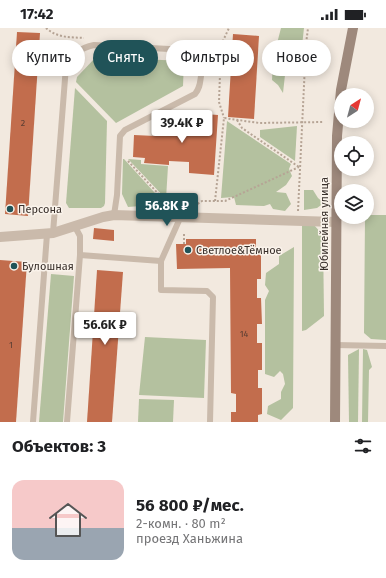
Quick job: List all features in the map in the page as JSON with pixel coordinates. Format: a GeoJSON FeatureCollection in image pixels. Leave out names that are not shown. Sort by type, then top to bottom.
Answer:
{"type":"FeatureCollection","features":[{"type":"Feature","properties":{"kind":"main road","name":"Юбилейная улица"},"geometry":{"type":"LineString","coordinates":[[336,184],[338,116],[343,74],[353,28]]}},
{"type":"Feature","properties":{"kind":"main road","name":"Юбилейная улица"},"geometry":{"type":"LineString","coordinates":[[335,422],[336,224]]}},
{"type":"Feature","properties":{"kind":"street"},"geometry":{"type":"LineString","coordinates":[[0,237],[50,233],[114,215],[334,222]]}},
{"type":"Feature","properties":{"kind":"lane"},"geometry":{"type":"LineString","coordinates":[[33,422],[66,66],[79,50],[86,46],[94,45],[188,50],[193,52],[197,55],[201,62],[200,86],[195,94],[125,130],[120,136],[117,194],[114,215]]}},
{"type":"Feature","properties":{"kind":"lane"},"geometry":{"type":"LineString","coordinates":[[180,216],[161,261],[161,290],[207,291],[213,297],[210,422]]}},
{"type":"Feature","properties":{"kind":"lane"},"geometry":{"type":"LineString","coordinates":[[67,422],[80,255],[80,236],[74,226]]}},
{"type":"Feature","properties":{"kind":"lane"},"geometry":{"type":"LineString","coordinates":[[80,255],[161,261]]}},
{"type":"Feature","properties":{"kind":"lane"},"geometry":{"type":"LineString","coordinates":[[335,345],[386,346]]}},
{"type":"Feature","properties":{"kind":"path"},"geometry":{"type":"LineString","coordinates":[[223,40],[229,28]]}},
{"type":"Feature","properties":{"kind":"path"},"geometry":{"type":"LineString","coordinates":[[298,216],[299,167],[308,28]]}},
{"type":"Feature","properties":{"kind":"path"},"geometry":{"type":"LineString","coordinates":[[215,201],[224,118],[259,124],[324,122]]}},
{"type":"Feature","properties":{"kind":"path"},"geometry":{"type":"LineString","coordinates":[[237,120],[242,128],[299,167]]}},
{"type":"Feature","properties":{"kind":"path"},"geometry":{"type":"LineString","coordinates":[[119,152],[165,201]]}},
{"type":"Feature","properties":{"kind":"path"},"geometry":{"type":"LineString","coordinates":[[190,205],[196,205],[202,200],[225,201],[299,167]]}},
{"type":"Feature","properties":{"kind":"green space"},"geometry":{"type":"Polygon","coordinates":[[[281,28],[304,28],[303,40],[278,40],[281,28]]]}},
{"type":"Feature","properties":{"kind":"green space"},"geometry":{"type":"Polygon","coordinates":[[[93,60],[93,76],[158,76],[158,60],[166,60],[166,76],[183,76],[183,86],[116,123],[76,82],[78,76],[85,76],[85,69],[93,60]]]}},
{"type":"Feature","properties":{"kind":"green space"},"geometry":{"type":"Polygon","coordinates":[[[272,76],[285,76],[283,93],[278,85],[272,80],[272,76]]]}},
{"type":"Feature","properties":{"kind":"green space"},"geometry":{"type":"Polygon","coordinates":[[[75,88],[107,121],[105,203],[101,208],[69,208],[66,203],[75,88]]]}},
{"type":"Feature","properties":{"kind":"green space"},"geometry":{"type":"Polygon","coordinates":[[[227,121],[291,164],[289,169],[292,176],[286,185],[276,192],[286,193],[291,204],[285,211],[273,209],[270,204],[264,206],[236,205],[234,197],[221,198],[227,121]]]}},
{"type":"Feature","properties":{"kind":"green space"},"geometry":{"type":"Polygon","coordinates":[[[297,126],[295,161],[260,137],[260,130],[297,126]]]}},
{"type":"Feature","properties":{"kind":"green space"},"geometry":{"type":"Polygon","coordinates":[[[123,159],[165,204],[128,207],[122,194],[123,159]]]}},
{"type":"Feature","properties":{"kind":"green space"},"geometry":{"type":"Polygon","coordinates":[[[128,159],[141,160],[141,164],[168,166],[166,199],[128,159]]]}},
{"type":"Feature","properties":{"kind":"green space"},"geometry":{"type":"Polygon","coordinates":[[[304,190],[313,190],[318,198],[324,203],[317,208],[304,210],[304,190]]]}},
{"type":"Feature","properties":{"kind":"green space"},"geometry":{"type":"Polygon","coordinates":[[[374,215],[386,215],[386,340],[371,339],[364,333],[365,224],[374,224],[374,215]]]}},
{"type":"Feature","properties":{"kind":"green space"},"geometry":{"type":"Polygon","coordinates":[[[302,224],[313,224],[323,235],[324,316],[306,330],[302,331],[302,224]]]}},
{"type":"Feature","properties":{"kind":"green space"},"geometry":{"type":"Polygon","coordinates":[[[294,247],[293,408],[281,420],[267,414],[268,406],[281,399],[281,392],[285,384],[283,374],[280,371],[274,377],[265,374],[265,300],[269,291],[265,285],[266,273],[279,264],[279,256],[294,247]]]}},
{"type":"Feature","properties":{"kind":"green space"},"geometry":{"type":"Polygon","coordinates":[[[51,274],[74,276],[63,422],[39,422],[51,274]]]}},
{"type":"Feature","properties":{"kind":"green space"},"geometry":{"type":"Polygon","coordinates":[[[145,337],[206,340],[204,398],[139,395],[145,337]]]}},
{"type":"Feature","properties":{"kind":"green space"},"geometry":{"type":"Polygon","coordinates":[[[359,349],[358,422],[349,422],[348,355],[359,349]]]}},
{"type":"Feature","properties":{"kind":"green space"},"geometry":{"type":"Polygon","coordinates":[[[363,349],[367,350],[372,367],[369,370],[368,422],[362,422],[363,349]]]}},
{"type":"Feature","properties":{"kind":"green space"},"geometry":{"type":"Polygon","coordinates":[[[139,399],[174,400],[173,422],[138,422],[139,399]]]}},
{"type":"Feature","properties":{"kind":"building"},"geometry":{"type":"Polygon","coordinates":[[[17,32],[40,33],[40,40],[16,40],[17,32]]]}},
{"type":"Feature","properties":{"kind":"building"},"geometry":{"type":"Polygon","coordinates":[[[233,34],[259,36],[254,119],[228,117],[230,76],[254,76],[254,40],[233,40],[233,34]]]}},
{"type":"Feature","properties":{"kind":"building"},"geometry":{"type":"Polygon","coordinates":[[[14,76],[37,76],[28,216],[5,214],[14,76]]]}},
{"type":"Feature","properties":{"kind":"building"},"geometry":{"type":"Polygon","coordinates":[[[192,113],[218,115],[214,175],[189,173],[189,162],[169,161],[169,165],[144,163],[145,158],[133,157],[134,135],[155,136],[156,122],[192,125],[192,113]]]}},
{"type":"Feature","properties":{"kind":"building"},"geometry":{"type":"Polygon","coordinates":[[[94,228],[114,230],[114,241],[93,239],[94,228]]]}},
{"type":"Feature","properties":{"kind":"building"},"geometry":{"type":"Polygon","coordinates":[[[186,239],[256,239],[256,253],[261,253],[261,279],[257,279],[257,298],[261,298],[262,324],[257,324],[257,343],[262,343],[262,370],[258,370],[258,388],[262,388],[262,414],[258,415],[258,422],[231,422],[231,412],[236,412],[236,394],[231,393],[230,268],[177,269],[176,244],[186,244],[186,239]]]}},
{"type":"Feature","properties":{"kind":"building"},"geometry":{"type":"Polygon","coordinates":[[[0,260],[27,262],[16,422],[0,422],[0,260]]]}},
{"type":"Feature","properties":{"kind":"building"},"geometry":{"type":"Polygon","coordinates":[[[97,270],[123,272],[112,422],[87,422],[97,270]]]}},
{"type":"Feature","properties":{"kind":"place","name":"Персона"},"geometry":{"type":"Point","coordinates":[10,209]}},
{"type":"Feature","properties":{"kind":"place","name":"Светлое&Тёмное"},"geometry":{"type":"Point","coordinates":[188,250]}},
{"type":"Feature","properties":{"kind":"place","name":"Булошная"},"geometry":{"type":"Point","coordinates":[14,266]}}]}
